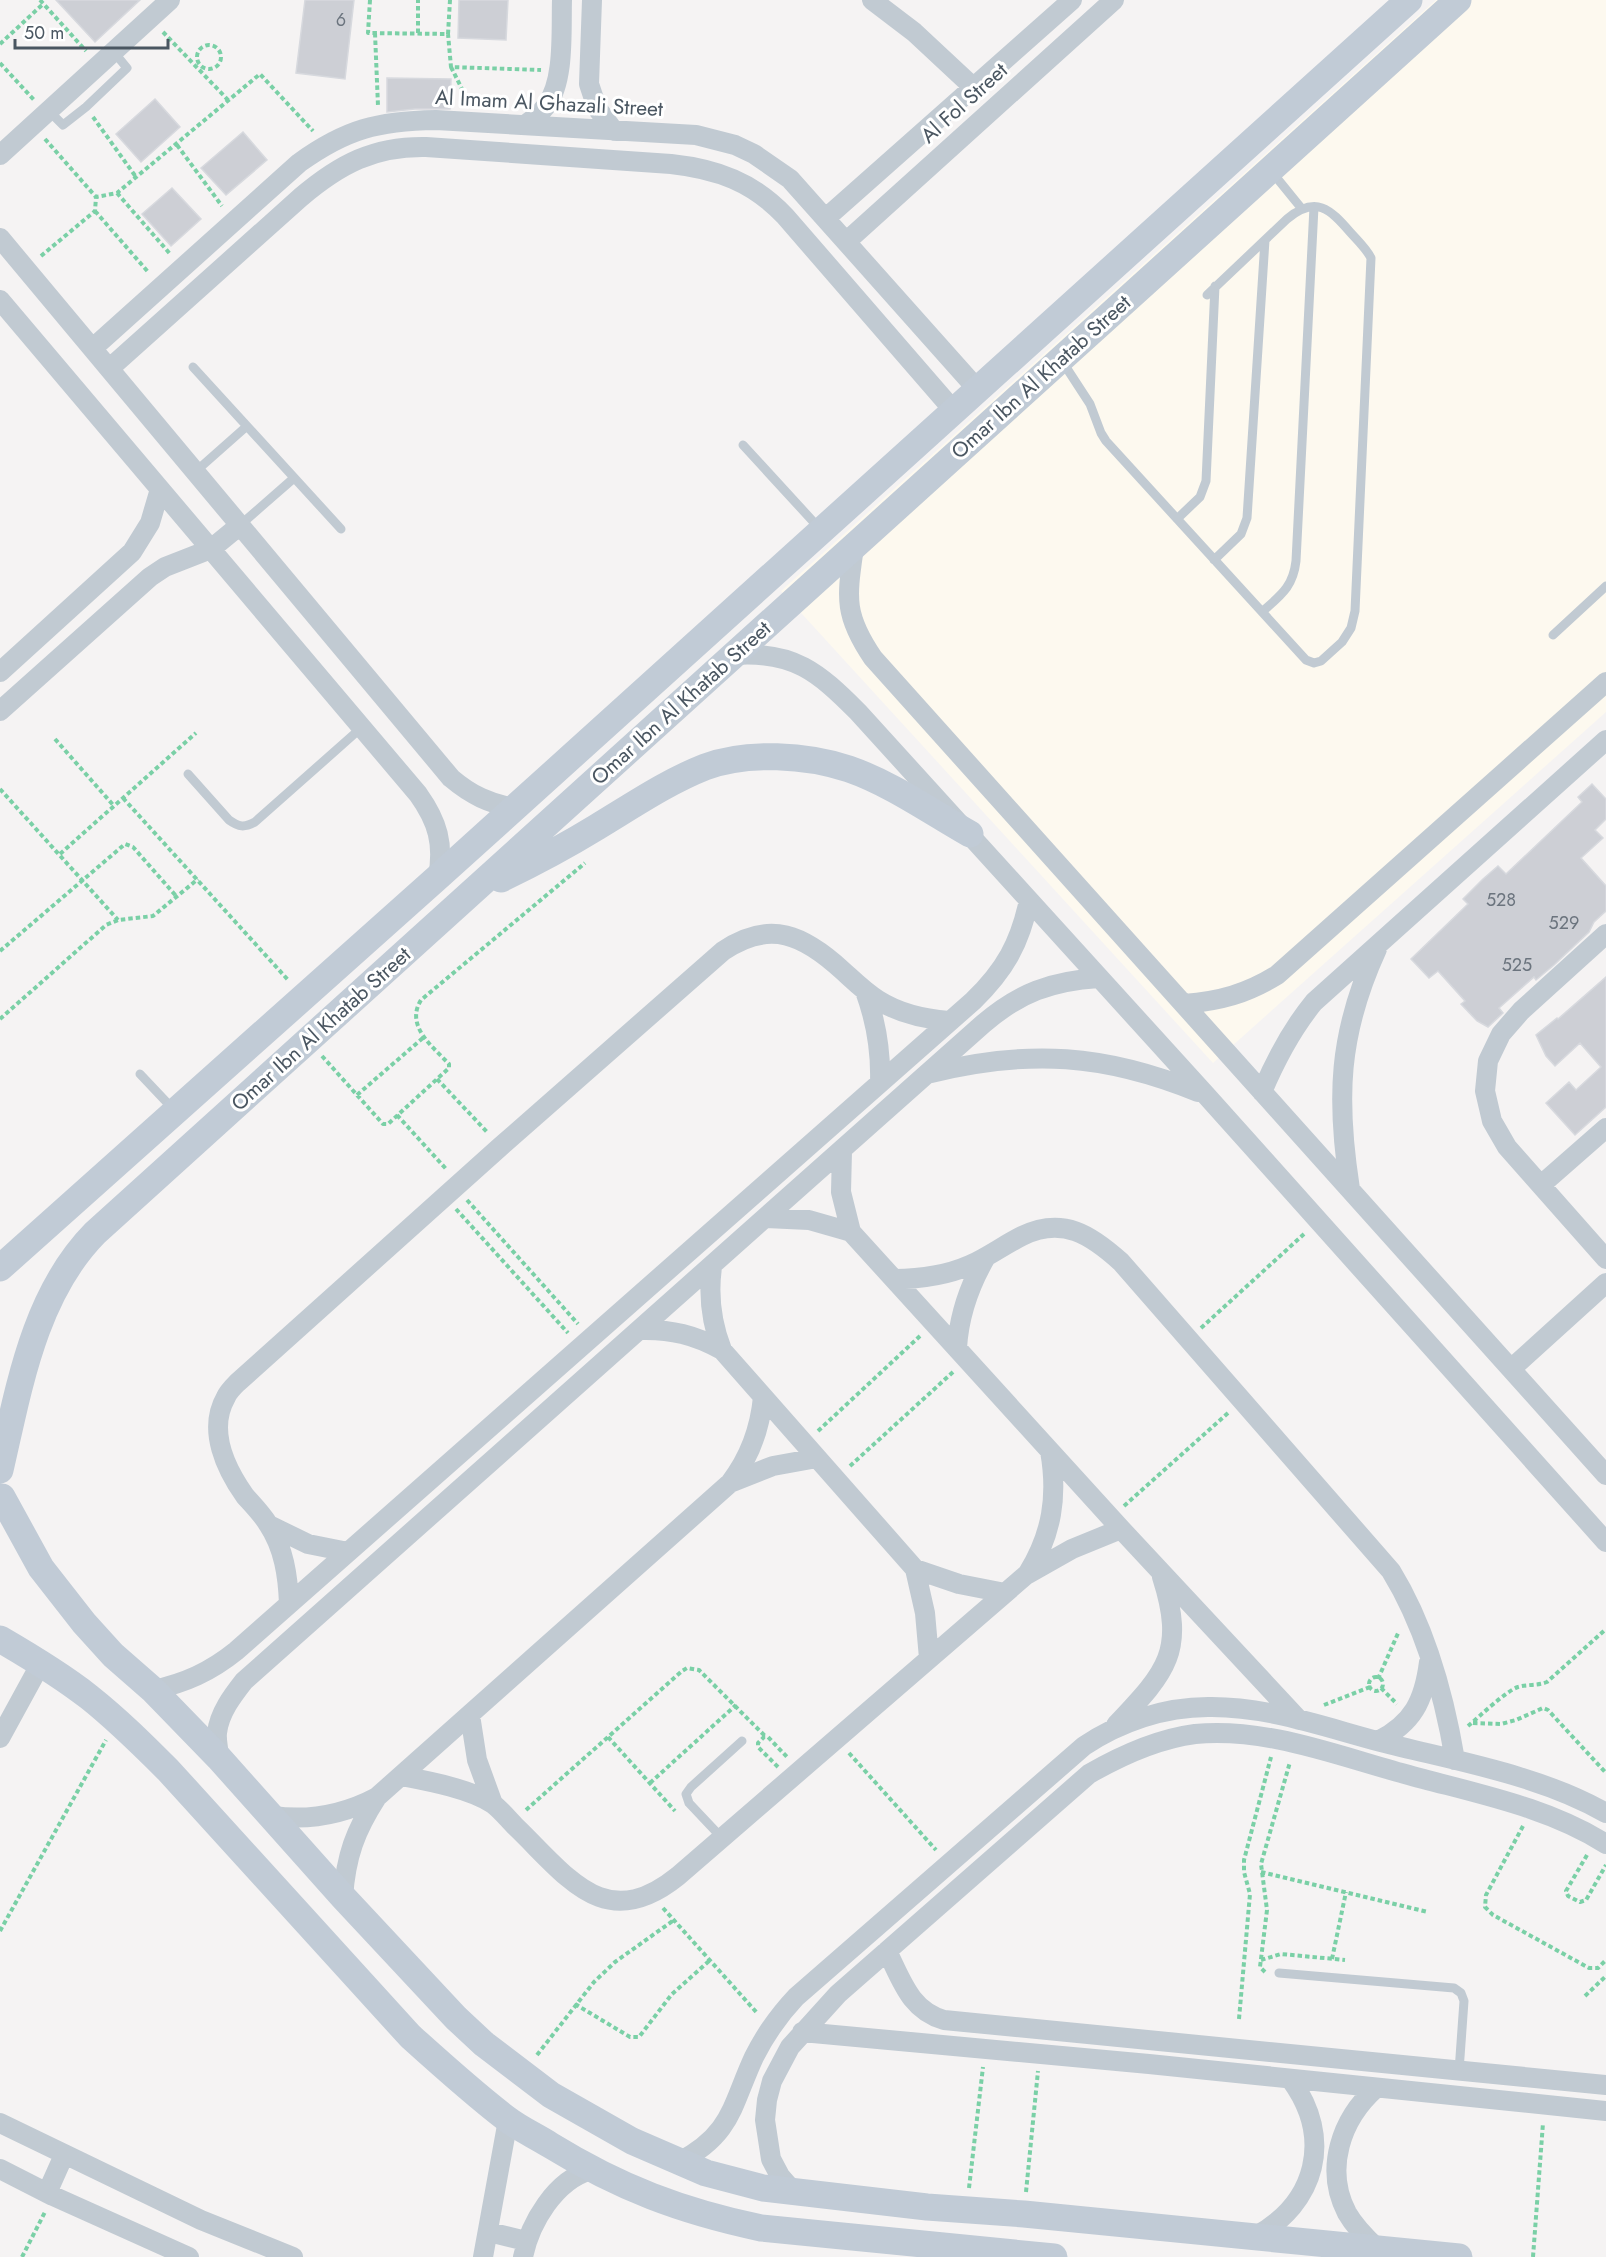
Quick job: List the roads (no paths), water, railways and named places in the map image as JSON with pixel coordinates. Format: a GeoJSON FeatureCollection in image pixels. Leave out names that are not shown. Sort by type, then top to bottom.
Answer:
{"type":"FeatureCollection","features":[{"type":"Feature","properties":{"kind":"street"},"geometry":{"type":"LineString","coordinates":[[0,155],[170,0]]}},
{"type":"Feature","properties":{"kind":"street"},"geometry":{"type":"LineString","coordinates":[[525,126],[546,106],[556,86],[559,70],[562,0]]}},
{"type":"Feature","properties":{"kind":"street"},"geometry":{"type":"LineString","coordinates":[[592,0],[589,84],[597,108],[614,131]]}},
{"type":"Feature","properties":{"kind":"street"},"geometry":{"type":"LineString","coordinates":[[872,0],[914,32],[973,87]]}},
{"type":"Feature","properties":{"kind":"street","name":"Al Fol Street"},"geometry":{"type":"LineString","coordinates":[[826,218],[1072,0]]}},
{"type":"Feature","properties":{"kind":"street","name":"Al Fol Street"},"geometry":{"type":"LineString","coordinates":[[847,241],[1114,0]]}},
{"type":"Feature","properties":{"kind":"street","name":"Omar Ibn Al Khatab Street"},"geometry":{"type":"LineString","coordinates":[[0,1268],[515,808],[1409,0]]}},
{"type":"Feature","properties":{"kind":"street","name":"Omar Ibn Al Khatab Street"},"geometry":{"type":"LineString","coordinates":[[1,1502],[0,1469],[26,1362],[53,1293],[72,1261],[95,1233],[1458,0]]}},
{"type":"Feature","properties":{"kind":"street","name":"Al Imam Al Ghazali Street"},"geometry":{"type":"LineString","coordinates":[[93,348],[299,163],[326,145],[357,131],[395,121],[425,120],[696,135],[735,145],[773,165],[790,179],[978,390]]}},
{"type":"Feature","properties":{"kind":"street"},"geometry":{"type":"LineString","coordinates":[[110,368],[332,172],[379,151],[426,147],[671,164],[709,170],[739,180],[765,196],[780,211],[954,411]]}},
{"type":"Feature","properties":{"kind":"street"},"geometry":{"type":"LineString","coordinates":[[1163,222],[1185,248]]}},
{"type":"Feature","properties":{"kind":"street"},"geometry":{"type":"LineString","coordinates":[[0,238],[452,778],[480,798],[515,808]]}},
{"type":"Feature","properties":{"kind":"street"},"geometry":{"type":"LineString","coordinates":[[0,300],[428,808],[440,839],[442,855],[438,877]]}},
{"type":"Feature","properties":{"kind":"street"},"geometry":{"type":"LineString","coordinates":[[911,450],[912,465],[917,471],[924,475],[934,474]]}},
{"type":"Feature","properties":{"kind":"street"},"geometry":{"type":"LineString","coordinates":[[26,687],[3,669],[132,552],[150,523],[160,489]]}},
{"type":"Feature","properties":{"kind":"street"},"geometry":{"type":"LineString","coordinates":[[862,494],[879,499],[884,507],[884,519]]}},
{"type":"Feature","properties":{"kind":"street"},"geometry":{"type":"LineString","coordinates":[[0,711],[150,576],[165,567],[211,549],[239,526]]}},
{"type":"Feature","properties":{"kind":"street"},"geometry":{"type":"LineString","coordinates":[[854,547],[848,586],[849,610],[857,632],[873,657],[1606,1475]]}},
{"type":"Feature","properties":{"kind":"street"},"geometry":{"type":"LineString","coordinates":[[735,655],[760,653],[786,658],[815,673],[858,712],[1205,1094],[1606,1542]]}},
{"type":"Feature","properties":{"kind":"street"},"geometry":{"type":"LineString","coordinates":[[1184,1004],[1232,997],[1256,988],[1277,975],[1606,682]]}},
{"type":"Feature","properties":{"kind":"street"},"geometry":{"type":"LineString","coordinates":[[1262,1092],[1280,1051],[1295,1025],[1314,1002],[1606,740]]}},
{"type":"Feature","properties":{"kind":"street"},"geometry":{"type":"LineString","coordinates":[[470,894],[554,852],[674,782],[707,766],[742,759],[778,756],[814,760],[849,769],[882,783],[970,834]]}},
{"type":"Feature","properties":{"kind":"street"},"geometry":{"type":"LineString","coordinates":[[153,1690],[179,1684],[219,1665],[949,1021],[990,984],[1004,966],[1016,945],[1029,900]]}},
{"type":"Feature","properties":{"kind":"street"},"geometry":{"type":"LineString","coordinates":[[289,1604],[284,1561],[269,1525],[230,1471],[220,1448],[218,1423],[225,1398],[237,1383],[500,1147],[723,951],[739,940],[757,934],[776,933],[795,938],[840,968],[865,991],[884,1004],[906,1014],[949,1021]]}},
{"type":"Feature","properties":{"kind":"street"},"geometry":{"type":"LineString","coordinates":[[1606,934],[1521,1011],[1501,1034],[1488,1061],[1485,1091],[1492,1121],[1507,1147],[1606,1259]]}},
{"type":"Feature","properties":{"kind":"street"},"geometry":{"type":"LineString","coordinates":[[1350,1189],[1341,1117],[1341,1081],[1345,1045],[1356,1001],[1380,943]]}},
{"type":"Feature","properties":{"kind":"street"},"geometry":{"type":"LineString","coordinates":[[219,1758],[217,1733],[223,1714],[232,1696],[244,1681],[999,1011],[1017,999],[1056,983],[1099,978]]}},
{"type":"Feature","properties":{"kind":"street"},"geometry":{"type":"LineString","coordinates":[[865,991],[877,1028],[880,1046],[880,1082]]}},
{"type":"Feature","properties":{"kind":"street"},"geometry":{"type":"LineString","coordinates":[[295,1005],[309,1040]]}},
{"type":"Feature","properties":{"kind":"street"},"geometry":{"type":"LineString","coordinates":[[929,1074],[968,1064],[1008,1059],[1069,1059],[1129,1068],[1167,1079],[1205,1094]]}},
{"type":"Feature","properties":{"kind":"street"},"geometry":{"type":"LineString","coordinates":[[1541,1185],[1606,1128]]}},
{"type":"Feature","properties":{"kind":"street"},"geometry":{"type":"LineString","coordinates":[[842,1151],[841,1192],[850,1232],[1297,1718]]}},
{"type":"Feature","properties":{"kind":"street"},"geometry":{"type":"LineString","coordinates":[[766,1218],[809,1220],[850,1232]]}},
{"type":"Feature","properties":{"kind":"street"},"geometry":{"type":"LineString","coordinates":[[894,1279],[932,1277],[951,1273],[986,1257],[1024,1235],[1044,1229],[1065,1227],[1084,1233],[1101,1244],[1121,1262],[1390,1571],[1411,1606],[1430,1657],[1452,1740],[1455,1760]]}},
{"type":"Feature","properties":{"kind":"street"},"geometry":{"type":"LineString","coordinates":[[962,1354],[958,1332],[965,1300],[986,1257]]}},
{"type":"Feature","properties":{"kind":"street"},"geometry":{"type":"LineString","coordinates":[[712,1266],[711,1309],[714,1330],[722,1350],[915,1569],[925,1613],[929,1658]]}},
{"type":"Feature","properties":{"kind":"street"},"geometry":{"type":"LineString","coordinates":[[1511,1369],[1606,1283]]}},
{"type":"Feature","properties":{"kind":"street"},"geometry":{"type":"LineString","coordinates":[[640,1330],[662,1329],[683,1333],[722,1350]]}},
{"type":"Feature","properties":{"kind":"street"},"geometry":{"type":"LineString","coordinates":[[273,1816],[291,1818],[326,1816],[361,1805],[377,1797],[402,1776],[730,1483],[739,1472],[753,1446],[763,1396]]}},
{"type":"Feature","properties":{"kind":"street"},"geometry":{"type":"LineString","coordinates":[[520,1400],[538,1420]]}},
{"type":"Feature","properties":{"kind":"street"},"geometry":{"type":"LineString","coordinates":[[730,1483],[811,1451]]}},
{"type":"Feature","properties":{"kind":"street"},"geometry":{"type":"LineString","coordinates":[[1026,1575],[1038,1556],[1052,1515],[1054,1494],[1050,1451]]}},
{"type":"Feature","properties":{"kind":"street"},"geometry":{"type":"LineString","coordinates":[[1,1502],[60,1594],[113,1655],[153,1690],[219,1758],[456,2018],[522,2074],[587,2117],[632,2141],[679,2162],[734,2182],[794,2192],[927,2207],[1024,2214],[1459,2257]]}},
{"type":"Feature","properties":{"kind":"street"},"geometry":{"type":"LineString","coordinates":[[402,1776],[448,1786],[493,1804],[576,1885],[592,1895],[607,1900],[622,1901],[637,1900],[652,1895],[678,1876],[1026,1575],[1116,1523]]}},
{"type":"Feature","properties":{"kind":"street"},"geometry":{"type":"LineString","coordinates":[[269,1525],[308,1544],[348,1552]]}},
{"type":"Feature","properties":{"kind":"street"},"geometry":{"type":"LineString","coordinates":[[915,1569],[959,1584],[1005,1593]]}},
{"type":"Feature","properties":{"kind":"street"},"geometry":{"type":"LineString","coordinates":[[1111,1730],[1160,1676],[1169,1658],[1173,1637],[1172,1615],[1161,1572]]}},
{"type":"Feature","properties":{"kind":"street"},"geometry":{"type":"LineString","coordinates":[[0,1639],[41,1663],[89,1697],[168,1770],[410,2036],[508,2120],[591,2170],[663,2202],[717,2219],[761,2228],[1054,2257]]}},
{"type":"Feature","properties":{"kind":"street"},"geometry":{"type":"LineString","coordinates":[[1378,1741],[1411,1717],[1421,1699],[1430,1657]]}},
{"type":"Feature","properties":{"kind":"street"},"geometry":{"type":"LineString","coordinates":[[0,1738],[41,1663]]}},
{"type":"Feature","properties":{"kind":"street"},"geometry":{"type":"LineString","coordinates":[[679,2162],[697,2152],[721,2130],[736,2105],[754,2059],[770,2028],[796,1997],[1084,1746],[1111,1730],[1142,1717],[1175,1709],[1208,1707],[1270,1712],[1510,1774],[1606,1813]]}},
{"type":"Feature","properties":{"kind":"street"},"geometry":{"type":"LineString","coordinates":[[470,1714],[477,1761],[493,1804]]}},
{"type":"Feature","properties":{"kind":"street"},"geometry":{"type":"LineString","coordinates":[[794,2192],[780,2176],[771,2158],[765,2120],[767,2100],[776,2072],[790,2047],[838,1994],[1069,1791],[1089,1774],[1120,1757],[1160,1742],[1196,1734],[1230,1734],[1276,1739],[1531,1809],[1555,1817],[1601,1841]]}},
{"type":"Feature","properties":{"kind":"street"},"geometry":{"type":"LineString","coordinates":[[1053,1773],[1069,1791]]}},
{"type":"Feature","properties":{"kind":"street"},"geometry":{"type":"LineString","coordinates":[[1503,1801],[1510,1774]]}},
{"type":"Feature","properties":{"kind":"street"},"geometry":{"type":"LineString","coordinates":[[343,1896],[345,1870],[351,1844],[362,1819],[377,1797]]}},
{"type":"Feature","properties":{"kind":"street"},"geometry":{"type":"LineString","coordinates":[[887,1952],[912,1999],[931,2016],[945,2020],[1606,2085]]}},
{"type":"Feature","properties":{"kind":"street"},"geometry":{"type":"LineString","coordinates":[[802,2032],[1149,2064],[1606,2111]]}},
{"type":"Feature","properties":{"kind":"street"},"geometry":{"type":"LineString","coordinates":[[1149,2064],[1152,2040]]}},
{"type":"Feature","properties":{"kind":"street"},"geometry":{"type":"LineString","coordinates":[[1533,2078],[1537,2104]]}},
{"type":"Feature","properties":{"kind":"street"},"geometry":{"type":"LineString","coordinates":[[1254,2237],[1283,2218],[1304,2190],[1314,2157],[1314,2139],[1308,2108],[1291,2080]]}},
{"type":"Feature","properties":{"kind":"street"},"geometry":{"type":"LineString","coordinates":[[1376,2088],[1353,2112],[1340,2142],[1336,2166],[1339,2190],[1346,2212],[1359,2232],[1377,2248]]}},
{"type":"Feature","properties":{"kind":"street"},"geometry":{"type":"LineString","coordinates":[[483,2257],[508,2120]]}},
{"type":"Feature","properties":{"kind":"street"},"geometry":{"type":"LineString","coordinates":[[0,2123],[201,2220],[293,2257]]}},
{"type":"Feature","properties":{"kind":"street"},"geometry":{"type":"LineString","coordinates":[[1314,2139],[1340,2142]]}},
{"type":"Feature","properties":{"kind":"street"},"geometry":{"type":"LineString","coordinates":[[50,2194],[64,2155]]}},
{"type":"Feature","properties":{"kind":"street"},"geometry":{"type":"LineString","coordinates":[[0,2169],[189,2257]]}},
{"type":"Feature","properties":{"kind":"street"},"geometry":{"type":"LineString","coordinates":[[489,2232],[524,2249],[547,2204],[578,2174],[591,2170]]}},
{"type":"Feature","properties":{"kind":"street"},"geometry":{"type":"LineString","coordinates":[[924,2243],[927,2207]]}},
{"type":"Feature","properties":{"kind":"lane"},"geometry":{"type":"LineString","coordinates":[[42,116],[63,125],[86,107],[127,68],[113,51]]}},
{"type":"Feature","properties":{"kind":"lane"},"geometry":{"type":"LineString","coordinates":[[1270,170],[1302,209]]}},
{"type":"Feature","properties":{"kind":"lane"},"geometry":{"type":"LineString","coordinates":[[1262,612],[1289,586],[1296,561],[1314,207]]}},
{"type":"Feature","properties":{"kind":"lane"},"geometry":{"type":"LineString","coordinates":[[1061,359],[1090,404],[1106,441],[1306,660],[1314,663],[1321,661],[1347,636],[1354,611],[1372,261],[1370,254],[1333,212],[1314,207],[1302,209],[1294,213],[1264,240],[1207,295]]}},
{"type":"Feature","properties":{"kind":"lane"},"geometry":{"type":"LineString","coordinates":[[1214,560],[1241,534],[1247,518],[1264,240]]}},
{"type":"Feature","properties":{"kind":"lane"},"geometry":{"type":"LineString","coordinates":[[1177,519],[1200,497],[1206,481],[1215,286]]}},
{"type":"Feature","properties":{"kind":"lane"},"geometry":{"type":"LineString","coordinates":[[193,367],[341,529]]}},
{"type":"Feature","properties":{"kind":"lane"},"geometry":{"type":"LineString","coordinates":[[195,472],[247,426]]}},
{"type":"Feature","properties":{"kind":"lane"},"geometry":{"type":"LineString","coordinates":[[743,445],[822,531]]}},
{"type":"Feature","properties":{"kind":"lane"},"geometry":{"type":"LineString","coordinates":[[239,526],[294,478]]}},
{"type":"Feature","properties":{"kind":"lane"},"geometry":{"type":"LineString","coordinates":[[1553,635],[1606,586]]}},
{"type":"Feature","properties":{"kind":"lane"},"geometry":{"type":"LineString","coordinates":[[188,774],[229,820],[237,826],[246,826],[255,822],[361,728]]}},
{"type":"Feature","properties":{"kind":"lane"},"geometry":{"type":"LineString","coordinates":[[140,1074],[176,1112]]}},
{"type":"Feature","properties":{"kind":"lane"},"geometry":{"type":"LineString","coordinates":[[722,1838],[689,1803],[686,1794],[690,1787],[742,1742]]}},
{"type":"Feature","properties":{"kind":"lane"},"geometry":{"type":"LineString","coordinates":[[1279,1973],[1458,1990],[1464,2001],[1459,2071]]}}]}
